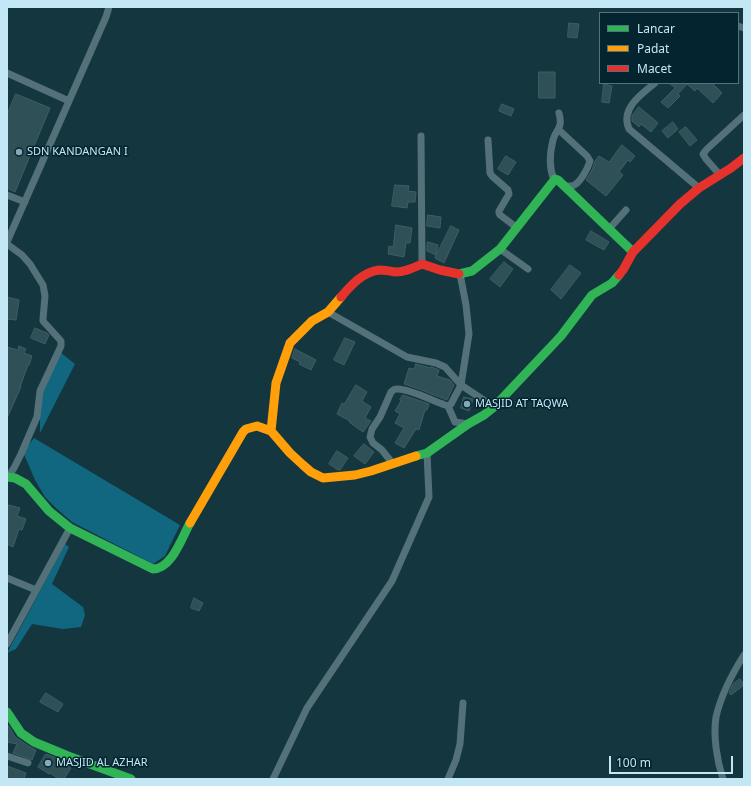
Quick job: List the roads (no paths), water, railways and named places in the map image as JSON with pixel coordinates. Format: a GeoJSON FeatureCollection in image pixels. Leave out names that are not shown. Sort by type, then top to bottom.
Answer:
{"type":"FeatureCollection","features":[{"type":"Feature","properties":{"kind":"street"},"geometry":{"type":"LineString","coordinates":[[108,7],[102,26],[7,243],[22,255],[30,264],[43,284],[45,296],[43,321],[61,341],[61,346],[40,391],[36,418],[33,427],[14,468],[8,477],[15,478],[26,484],[49,511],[70,528],[153,569],[162,568],[172,558],[186,530],[243,432],[250,427],[257,426],[271,431],[290,453],[303,465],[311,472],[323,478],[355,475],[428,453],[468,424],[484,415],[494,407],[561,336],[592,295],[616,279],[633,252],[680,204],[700,188],[744,158]]}},
{"type":"Feature","properties":{"kind":"street"},"geometry":{"type":"LineString","coordinates":[[7,73],[69,101]]}},
{"type":"Feature","properties":{"kind":"street"},"geometry":{"type":"LineString","coordinates":[[654,84],[634,101],[628,114],[626,124],[629,129],[700,188]]}},
{"type":"Feature","properties":{"kind":"street"},"geometry":{"type":"LineString","coordinates":[[554,180],[550,170],[551,156],[553,139],[560,122],[559,113]]}},
{"type":"Feature","properties":{"kind":"street"},"geometry":{"type":"LineString","coordinates":[[720,175],[703,154],[744,115]]}},
{"type":"Feature","properties":{"kind":"street"},"geometry":{"type":"LineString","coordinates":[[558,130],[587,156],[590,161],[588,168],[576,184],[572,186],[565,186]]}},
{"type":"Feature","properties":{"kind":"street"},"geometry":{"type":"LineString","coordinates":[[421,136],[422,264]]}},
{"type":"Feature","properties":{"kind":"street"},"geometry":{"type":"LineString","coordinates":[[488,140],[490,173],[509,192],[499,213],[516,227]]}},
{"type":"Feature","properties":{"kind":"street"},"geometry":{"type":"LineString","coordinates":[[554,180],[557,179],[565,186],[633,252]]}},
{"type":"Feature","properties":{"kind":"street"},"geometry":{"type":"LineString","coordinates":[[271,431],[276,383],[290,343],[312,321],[328,312],[353,283],[368,273],[380,270],[397,272],[410,270],[422,264],[440,270],[460,274],[472,271],[500,248],[554,180]]}},
{"type":"Feature","properties":{"kind":"street"},"geometry":{"type":"LineString","coordinates":[[7,195],[25,202]]}},
{"type":"Feature","properties":{"kind":"street"},"geometry":{"type":"LineString","coordinates":[[609,229],[626,210]]}},
{"type":"Feature","properties":{"kind":"street"},"geometry":{"type":"LineString","coordinates":[[500,248],[528,269]]}},
{"type":"Feature","properties":{"kind":"street"},"geometry":{"type":"LineString","coordinates":[[448,406],[451,404],[461,385],[469,334],[466,305],[460,274]]}},
{"type":"Feature","properties":{"kind":"street"},"geometry":{"type":"LineString","coordinates":[[328,312],[407,357],[436,363],[445,367],[461,385],[494,407]]}},
{"type":"Feature","properties":{"kind":"street"},"geometry":{"type":"LineString","coordinates":[[393,464],[382,450],[373,443],[370,437],[372,429],[380,417],[391,392],[398,389],[409,391],[448,406]]}},
{"type":"Feature","properties":{"kind":"street"},"geometry":{"type":"LineString","coordinates":[[448,406],[455,422],[468,424]]}},
{"type":"Feature","properties":{"kind":"street"},"geometry":{"type":"LineString","coordinates":[[273,779],[308,708],[392,581],[429,497],[428,453]]}},
{"type":"Feature","properties":{"kind":"street"},"geometry":{"type":"LineString","coordinates":[[7,644],[70,528]]}},
{"type":"Feature","properties":{"kind":"street"},"geometry":{"type":"LineString","coordinates":[[7,578],[36,590]]}},
{"type":"Feature","properties":{"kind":"street"},"geometry":{"type":"LineString","coordinates":[[723,779],[716,746],[716,718],[724,693],[744,655]]}},
{"type":"Feature","properties":{"kind":"street"},"geometry":{"type":"LineString","coordinates":[[448,779],[456,760],[460,744],[463,703]]}},
{"type":"Feature","properties":{"kind":"street"},"geometry":{"type":"LineString","coordinates":[[7,712],[21,733],[34,742],[132,779]]}},
{"type":"Feature","properties":{"kind":"street"},"geometry":{"type":"LineString","coordinates":[[7,756],[28,763]]}},
{"type":"Feature","properties":{"kind":"water"},"geometry":{"type":"Polygon","coordinates":[[[60,352],[75,364],[40,433],[40,393],[60,352]]]}},
{"type":"Feature","properties":{"kind":"water"},"geometry":{"type":"Polygon","coordinates":[[[34,438],[180,525],[165,556],[153,564],[72,522],[57,509],[45,497],[35,480],[23,452],[34,438]]]}},
{"type":"Feature","properties":{"kind":"water"},"geometry":{"type":"Polygon","coordinates":[[[65,544],[69,547],[52,584],[83,607],[85,615],[81,627],[63,629],[32,624],[16,649],[7,653],[65,544]]]}},
{"type":"Feature","properties":{"kind":"place","name":"SDN KANDANGAN I"},"geometry":{"type":"Point","coordinates":[19,152]}},
{"type":"Feature","properties":{"kind":"place","name":"MASJID AT TAQWA"},"geometry":{"type":"Point","coordinates":[467,404]}},
{"type":"Feature","properties":{"kind":"place","name":"MASJID AL AZHAR"},"geometry":{"type":"Point","coordinates":[48,763]}}]}
